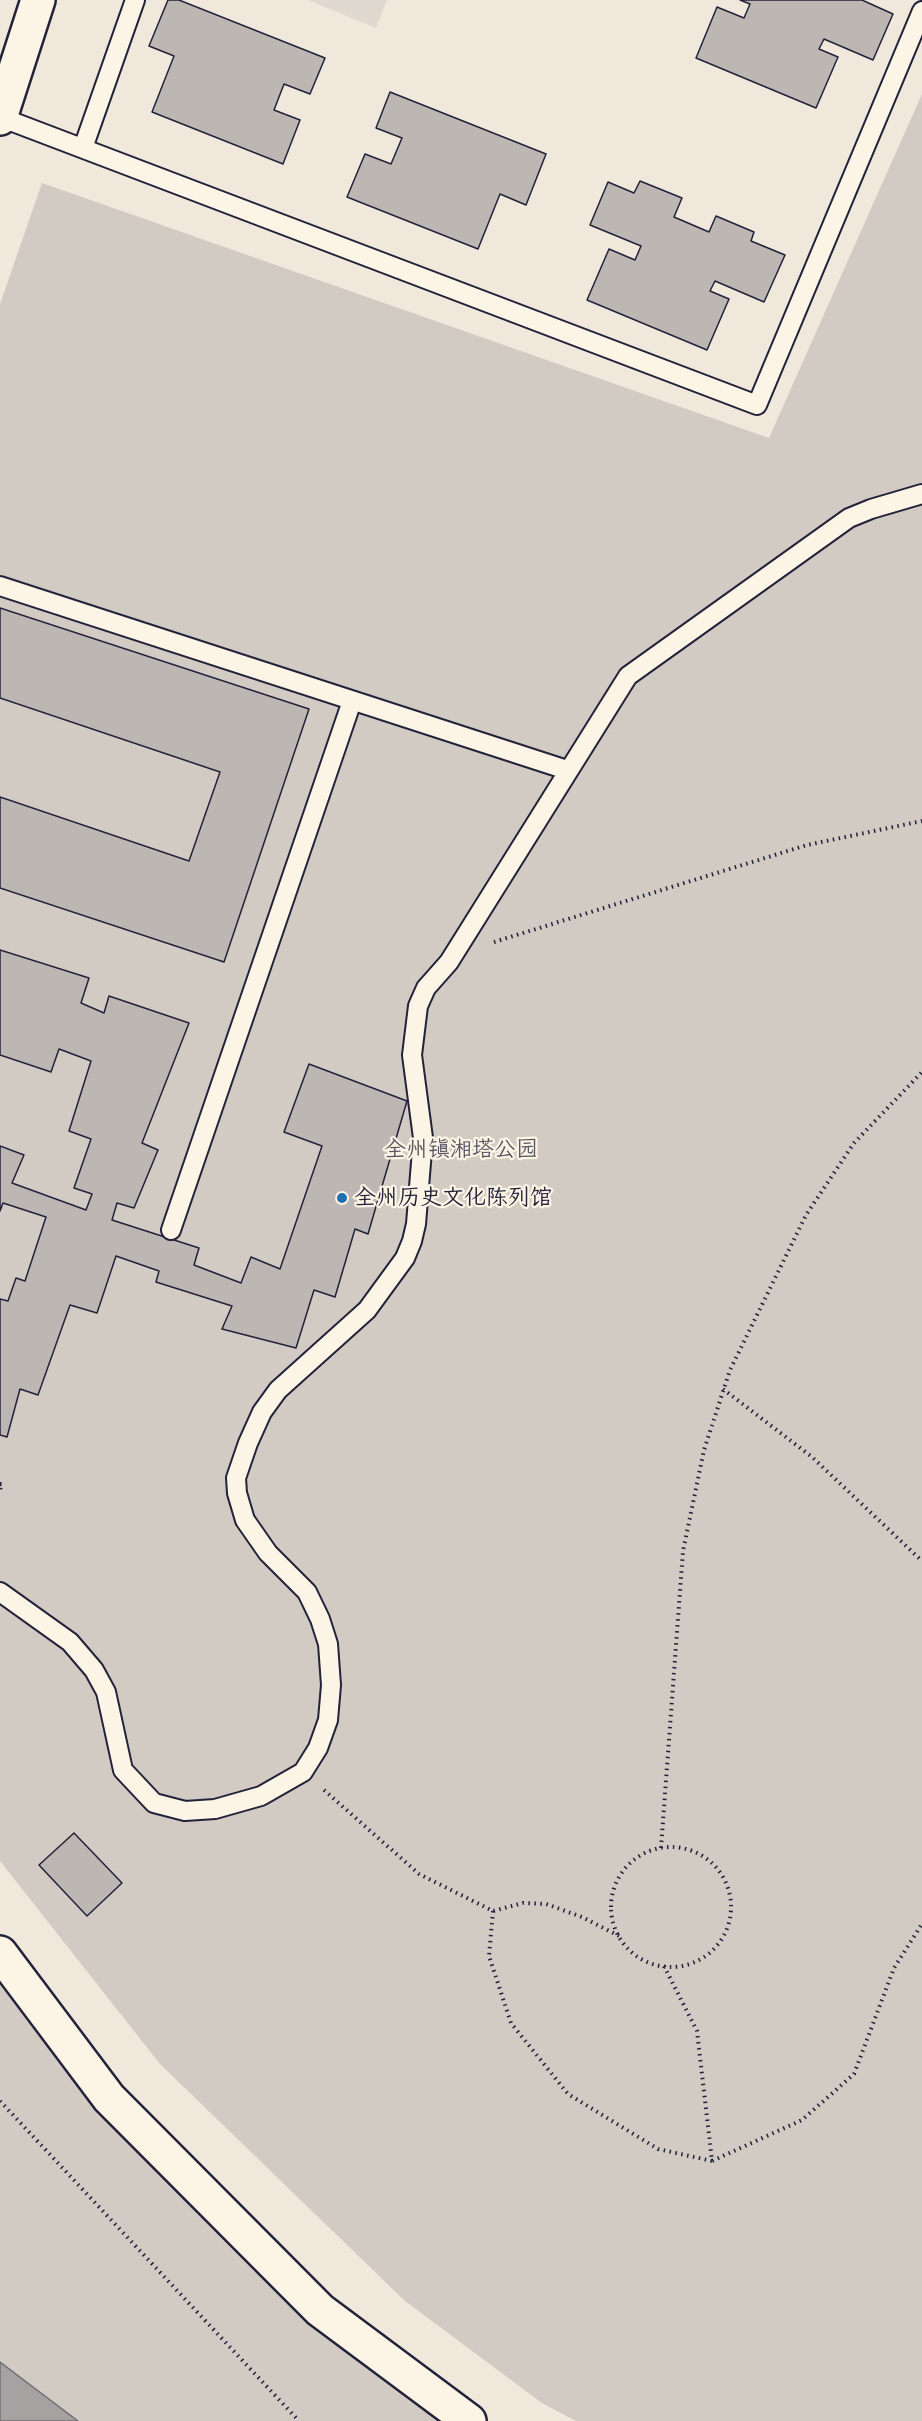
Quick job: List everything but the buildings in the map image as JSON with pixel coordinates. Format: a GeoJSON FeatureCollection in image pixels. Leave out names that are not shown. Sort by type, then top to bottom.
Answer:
{"type":"FeatureCollection","features":[{"type":"Feature","properties":{"kind":"main road"},"geometry":{"type":"LineString","coordinates":[[0,118],[38,0]]}},
{"type":"Feature","properties":{"kind":"main road"},"geometry":{"type":"LineString","coordinates":[[0,1953],[109,2098],[320,2310],[469,2421]]}},
{"type":"Feature","properties":{"kind":"lane"},"geometry":{"type":"LineString","coordinates":[[83,148],[135,0]]}},
{"type":"Feature","properties":{"kind":"lane"},"geometry":{"type":"LineString","coordinates":[[0,118],[757,405],[922,11]]}},
{"type":"Feature","properties":{"kind":"lane"},"geometry":{"type":"LineString","coordinates":[[0,1592],[70,1642],[94,1670],[106,1692],[123,1770],[154,1803],[185,1811],[215,1809],[261,1796],[303,1772],[318,1749],[328,1720],[331,1685],[328,1644],[308,1592],[268,1553],[246,1520],[237,1493],[237,1478],[248,1443],[262,1412],[278,1390],[367,1310],[405,1258],[412,1241],[416,1224],[423,1138],[412,1055],[418,1006],[426,988],[454,954],[567,770],[628,676],[849,518],[872,508],[922,494]]}},
{"type":"Feature","properties":{"kind":"lane"},"geometry":{"type":"LineString","coordinates":[[0,586],[567,770]]}},
{"type":"Feature","properties":{"kind":"lane"},"geometry":{"type":"LineString","coordinates":[[171,1230],[352,701]]}},
{"type":"Feature","properties":{"kind":"path"},"geometry":{"type":"LineString","coordinates":[[454,954],[807,845],[922,821]]}},
{"type":"Feature","properties":{"kind":"path"},"geometry":{"type":"LineString","coordinates":[[661,1848],[683,1551],[704,1450],[729,1370],[806,1215],[855,1143],[922,1072]]}},
{"type":"Feature","properties":{"kind":"path"},"geometry":{"type":"LineString","coordinates":[[723,1389],[812,1457],[922,1561]]}},
{"type":"Feature","properties":{"kind":"path"},"geometry":{"type":"LineString","coordinates":[[0,1484],[2,1484],[0,1490]]}},
{"type":"Feature","properties":{"kind":"path"},"geometry":{"type":"LineString","coordinates":[[303,1772],[419,1874],[493,1911],[523,1903],[546,1904],[582,1917],[619,1936]]}},
{"type":"Feature","properties":{"kind":"path"},"geometry":{"type":"LineString","coordinates":[[661,1848],[682,1848],[701,1855],[717,1869],[726,1884],[730,1903],[726,1932],[715,1948],[692,1963],[664,1966],[637,1956],[619,1936],[614,1925],[611,1905],[615,1885],[633,1861],[642,1854],[661,1848]]}},
{"type":"Feature","properties":{"kind":"path"},"geometry":{"type":"LineString","coordinates":[[493,1911],[489,1956],[511,2023],[568,2094],[658,2149],[712,2162],[802,2120],[855,2074],[894,1968],[922,1924]]}},
{"type":"Feature","properties":{"kind":"path"},"geometry":{"type":"LineString","coordinates":[[664,1966],[697,2031],[712,2162]]}},
{"type":"Feature","properties":{"kind":"path"},"geometry":{"type":"LineString","coordinates":[[0,2101],[299,2421]]}},
{"type":"Feature","properties":{"kind":"shaded area"},"geometry":{"type":"Polygon","coordinates":[[[308,0],[387,0],[376,28],[308,0]]]}},
{"type":"Feature","properties":{"kind":"shaded area"},"geometry":{"type":"Polygon","coordinates":[[[0,2362],[78,2421],[0,2421],[0,2362]]]}},
{"type":"Feature","properties":{"kind":"green space","name":"全州镇湘塔公园"},"geometry":{"type":"Polygon","coordinates":[[[922,94],[922,2421],[576,2421],[542,2403],[405,2301],[160,2064],[0,1861],[0,304],[42,183],[769,438],[922,94]]]}},
{"type":"Feature","properties":{"kind":"green space"},"geometry":{"type":"Polygon","coordinates":[[[0,1953],[320,2310],[469,2421],[78,2421],[0,2362],[0,1953]]]}},
{"type":"Feature","properties":{"kind":"place","name":"全州历史文化陈列馆"},"geometry":{"type":"Point","coordinates":[342,1198]}}]}
